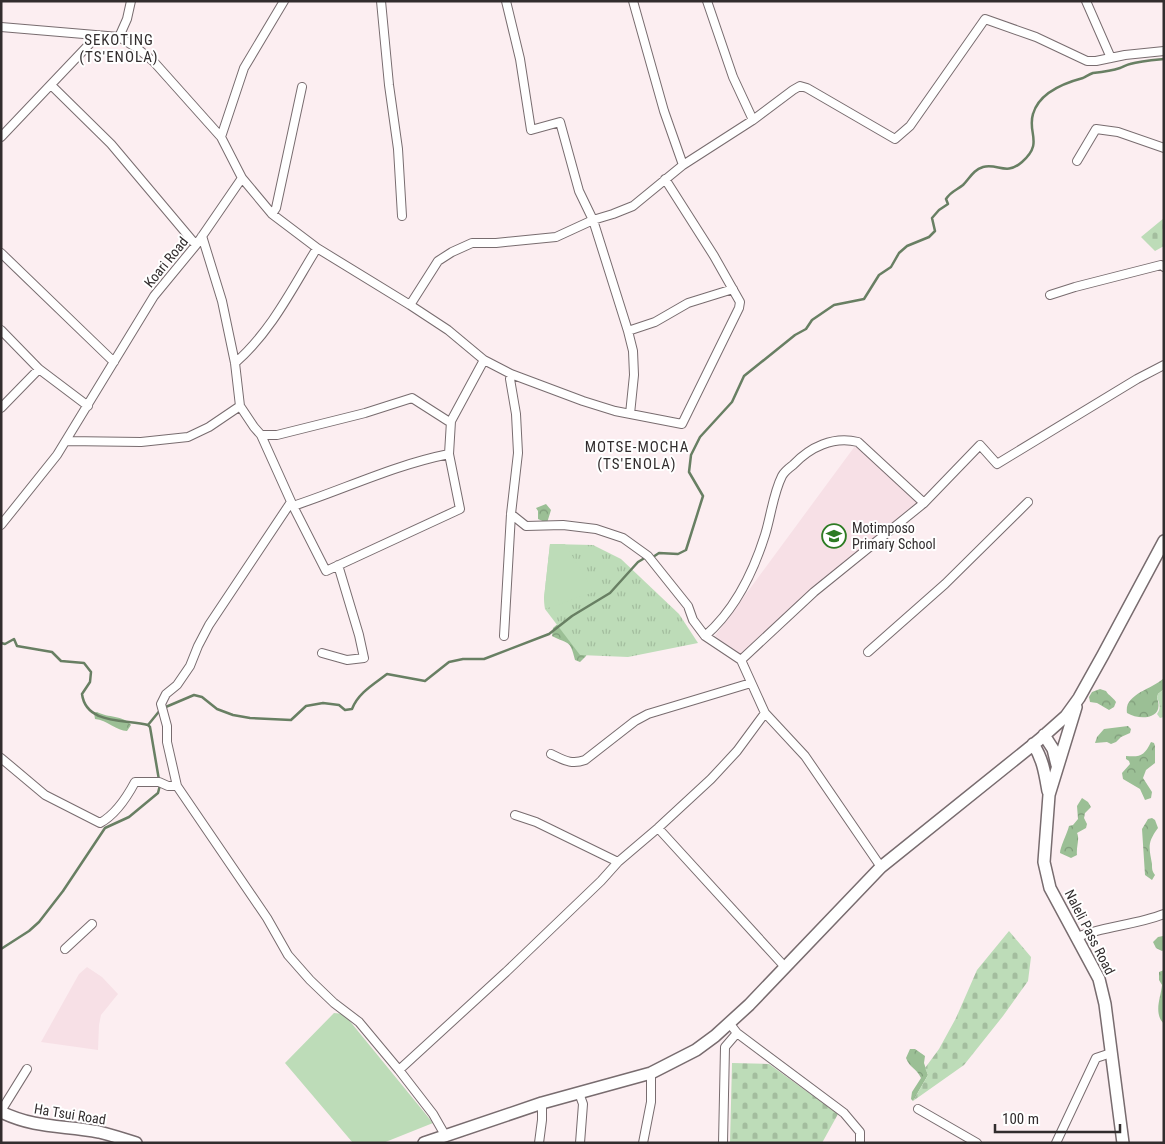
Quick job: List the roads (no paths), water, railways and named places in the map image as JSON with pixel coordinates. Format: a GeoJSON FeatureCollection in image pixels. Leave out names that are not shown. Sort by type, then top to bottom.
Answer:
{"type":"FeatureCollection","features":[{"type":"Feature","properties":{"kind":"main road"},"geometry":{"type":"LineString","coordinates":[[424,1143],[451,1137],[478,1123],[542,1103],[664,1068],[696,1050],[730,1024],[881,867],[1066,716],[1079,698],[1164,541]]}},
{"type":"Feature","properties":{"kind":"main road"},"geometry":{"type":"LineString","coordinates":[[1049,795],[1079,698]]}},
{"type":"Feature","properties":{"kind":"main road"},"geometry":{"type":"LineString","coordinates":[[1044,735],[1053,750],[1057,765]]}},
{"type":"Feature","properties":{"kind":"main road"},"geometry":{"type":"LineString","coordinates":[[1033,744],[1043,763],[1049,795]]}},
{"type":"Feature","properties":{"kind":"main road","name":"Naleli Pass Road"},"geometry":{"type":"LineString","coordinates":[[1049,795],[1044,862],[1050,888],[1099,978],[1106,1004],[1123,1143]]}},
{"type":"Feature","properties":{"kind":"main road","name":"Ha Tsui Road"},"geometry":{"type":"LineString","coordinates":[[1,1111],[18,1120],[36,1125],[99,1132],[136,1143]]}},
{"type":"Feature","properties":{"kind":"street"},"geometry":{"type":"LineString","coordinates":[[119,37],[127,19],[131,1]]}},
{"type":"Feature","properties":{"kind":"street"},"geometry":{"type":"LineString","coordinates":[[221,137],[244,68],[284,1]]}},
{"type":"Feature","properties":{"kind":"street"},"geometry":{"type":"LineString","coordinates":[[381,1],[389,84],[398,149],[402,216]]}},
{"type":"Feature","properties":{"kind":"street"},"geometry":{"type":"LineString","coordinates":[[506,1],[520,59],[531,130],[560,122],[579,191],[593,220],[628,331],[633,351],[634,375],[630,414]]}},
{"type":"Feature","properties":{"kind":"street"},"geometry":{"type":"LineString","coordinates":[[633,1],[664,112],[683,165]]}},
{"type":"Feature","properties":{"kind":"street"},"geometry":{"type":"LineString","coordinates":[[707,1],[733,77],[752,120]]}},
{"type":"Feature","properties":{"kind":"street"},"geometry":{"type":"LineString","coordinates":[[1086,1],[1111,58]]}},
{"type":"Feature","properties":{"kind":"street"},"geometry":{"type":"LineString","coordinates":[[410,305],[438,261],[472,243],[496,243],[556,237],[593,220],[633,206],[683,165],[800,86],[895,139],[910,126],[985,19],[1036,37],[1087,61],[1096,62],[1111,58],[1164,51]]}},
{"type":"Feature","properties":{"kind":"street"},"geometry":{"type":"LineString","coordinates":[[1,27],[119,37],[137,48],[154,62],[221,137],[242,178],[272,214],[317,248],[448,330],[484,360],[511,374],[583,401],[630,414],[682,424],[739,308],[740,302],[711,250],[665,179]]}},
{"type":"Feature","properties":{"kind":"street"},"geometry":{"type":"LineString","coordinates":[[1,137],[98,35]]}},
{"type":"Feature","properties":{"kind":"street"},"geometry":{"type":"LineString","coordinates":[[52,85],[112,144],[196,246]]}},
{"type":"Feature","properties":{"kind":"street"},"geometry":{"type":"LineString","coordinates":[[272,214],[276,208],[302,87]]}},
{"type":"Feature","properties":{"kind":"street"},"geometry":{"type":"LineString","coordinates":[[1077,162],[1096,129],[1118,132],[1164,148]]}},
{"type":"Feature","properties":{"kind":"street","name":"Koari Road"},"geometry":{"type":"LineString","coordinates":[[1,525],[57,455],[154,296],[196,246],[242,178]]}},
{"type":"Feature","properties":{"kind":"street"},"geometry":{"type":"LineString","coordinates":[[202,236],[222,301],[235,363],[240,406],[261,435],[292,504],[326,571],[460,508],[449,454],[451,421],[484,360]]}},
{"type":"Feature","properties":{"kind":"street"},"geometry":{"type":"LineString","coordinates":[[235,363],[248,352],[274,318],[317,248]]}},
{"type":"Feature","properties":{"kind":"street"},"geometry":{"type":"LineString","coordinates":[[1,253],[114,362]]}},
{"type":"Feature","properties":{"kind":"street"},"geometry":{"type":"LineString","coordinates":[[1050,296],[1161,265],[1164,267]]}},
{"type":"Feature","properties":{"kind":"street"},"geometry":{"type":"LineString","coordinates":[[628,331],[654,322],[688,303],[733,290]]}},
{"type":"Feature","properties":{"kind":"street"},"geometry":{"type":"LineString","coordinates":[[1,330],[39,369],[88,406]]}},
{"type":"Feature","properties":{"kind":"street"},"geometry":{"type":"LineString","coordinates":[[741,660],[814,592],[924,503],[980,445],[997,464],[1137,379],[1164,365]]}},
{"type":"Feature","properties":{"kind":"street"},"geometry":{"type":"LineString","coordinates":[[1,408],[39,369]]}},
{"type":"Feature","properties":{"kind":"street"},"geometry":{"type":"LineString","coordinates":[[504,636],[518,436],[510,379],[511,374]]}},
{"type":"Feature","properties":{"kind":"street"},"geometry":{"type":"LineString","coordinates":[[261,435],[277,435],[364,413],[412,398],[448,421],[451,421]]}},
{"type":"Feature","properties":{"kind":"street"},"geometry":{"type":"LineString","coordinates":[[66,441],[140,442],[188,437],[209,427],[240,406]]}},
{"type":"Feature","properties":{"kind":"street"},"geometry":{"type":"LineString","coordinates":[[705,636],[714,628],[742,592],[765,536],[782,475],[808,451],[830,442],[845,439],[858,442],[924,503]]}},
{"type":"Feature","properties":{"kind":"street"},"geometry":{"type":"LineString","coordinates":[[449,454],[422,459],[348,485],[323,496],[292,504],[209,625],[190,666],[177,685],[166,694],[161,704],[167,726],[167,742],[177,786],[267,918],[288,955],[334,1003],[359,1022],[400,1070],[451,1137]]}},
{"type":"Feature","properties":{"kind":"street"},"geometry":{"type":"LineString","coordinates":[[868,652],[945,584],[1028,502]]}},
{"type":"Feature","properties":{"kind":"street"},"geometry":{"type":"LineString","coordinates":[[512,514],[526,526],[563,525],[596,529],[623,538],[648,556],[688,606],[693,620],[705,636],[741,660],[765,713],[805,756],[881,867]]}},
{"type":"Feature","properties":{"kind":"street"},"geometry":{"type":"LineString","coordinates":[[322,653],[347,660],[364,658],[360,635],[338,565]]}},
{"type":"Feature","properties":{"kind":"street"},"geometry":{"type":"LineString","coordinates":[[551,754],[576,764],[585,760],[635,721],[648,714],[751,683]]}},
{"type":"Feature","properties":{"kind":"street"},"geometry":{"type":"LineString","coordinates":[[400,1070],[506,972],[601,881],[618,862],[711,779],[737,750],[765,713]]}},
{"type":"Feature","properties":{"kind":"street"},"geometry":{"type":"LineString","coordinates":[[1,758],[45,795],[100,823],[108,818],[135,782],[159,782],[168,786],[177,786]]}},
{"type":"Feature","properties":{"kind":"street"},"geometry":{"type":"LineString","coordinates":[[515,815],[536,822],[618,862]]}},
{"type":"Feature","properties":{"kind":"street"},"geometry":{"type":"LineString","coordinates":[[658,828],[785,967]]}},
{"type":"Feature","properties":{"kind":"street"},"geometry":{"type":"LineString","coordinates":[[1077,937],[1152,919],[1164,914]]}},
{"type":"Feature","properties":{"kind":"street"},"geometry":{"type":"LineString","coordinates":[[66,949],[92,924]]}},
{"type":"Feature","properties":{"kind":"street"},"geometry":{"type":"LineString","coordinates":[[730,1024],[738,1033],[844,1113],[860,1132],[860,1143]]}},
{"type":"Feature","properties":{"kind":"street"},"geometry":{"type":"LineString","coordinates":[[723,1143],[725,1047],[738,1033]]}},
{"type":"Feature","properties":{"kind":"street"},"geometry":{"type":"LineString","coordinates":[[1056,1143],[1096,1058],[1111,1053]]}},
{"type":"Feature","properties":{"kind":"street"},"geometry":{"type":"LineString","coordinates":[[1,1111],[27,1069]]}},
{"type":"Feature","properties":{"kind":"street"},"geometry":{"type":"LineString","coordinates":[[643,1143],[651,1102],[651,1073]]}},
{"type":"Feature","properties":{"kind":"street"},"geometry":{"type":"LineString","coordinates":[[579,1093],[583,1104],[580,1143]]}},
{"type":"Feature","properties":{"kind":"street"},"geometry":{"type":"LineString","coordinates":[[539,1143],[542,1103]]}},
{"type":"Feature","properties":{"kind":"street"},"geometry":{"type":"LineString","coordinates":[[918,1109],[977,1143]]}},
{"type":"Feature","properties":{"kind":"waterway"},"geometry":{"type":"LineString","coordinates":[[1,643],[5,644],[14,639],[17,646],[52,652],[61,661],[84,663],[91,672],[90,682],[82,694],[85,704],[91,711],[108,719],[148,725],[161,709],[194,695],[202,697],[217,709],[233,715],[250,718],[291,720],[306,706],[323,703],[339,705],[345,710],[352,709],[358,698],[387,674],[425,681],[449,662],[463,659],[484,659],[549,634],[572,616],[610,593],[638,562],[648,556],[653,557],[659,553],[678,554],[686,550],[703,496],[689,472],[691,455],[700,437],[732,402],[744,376],[795,335],[806,329],[812,320],[834,305],[864,299],[879,275],[891,267],[899,253],[907,246],[929,237],[935,231],[932,218],[948,204],[946,199],[950,194],[963,185],[977,170],[988,166],[1007,169],[1022,162],[1029,155],[1034,143],[1033,114],[1046,95],[1060,86],[1093,73],[1113,70],[1138,62],[1164,59]]}},
{"type":"Feature","properties":{"kind":"waterway"},"geometry":{"type":"LineString","coordinates":[[148,725],[150,727],[159,780]]}},
{"type":"Feature","properties":{"kind":"waterway"},"geometry":{"type":"LineString","coordinates":[[1,949],[29,931],[39,922],[63,891],[105,828],[129,817],[158,793],[160,785]]}},
{"type":"Feature","properties":{"kind":"place","name":"Motimposo Primary School"},"geometry":{"type":"Point","coordinates":[834,536]}},
{"type":"Feature","properties":{"kind":"district","name":"SEKOTING (TS'ENOLA)"},"geometry":{"type":"Point","coordinates":[119,48]}},
{"type":"Feature","properties":{"kind":"district","name":"MOTSE-MOCHA (TS'ENOLA)"},"geometry":{"type":"Point","coordinates":[637,456]}}]}
